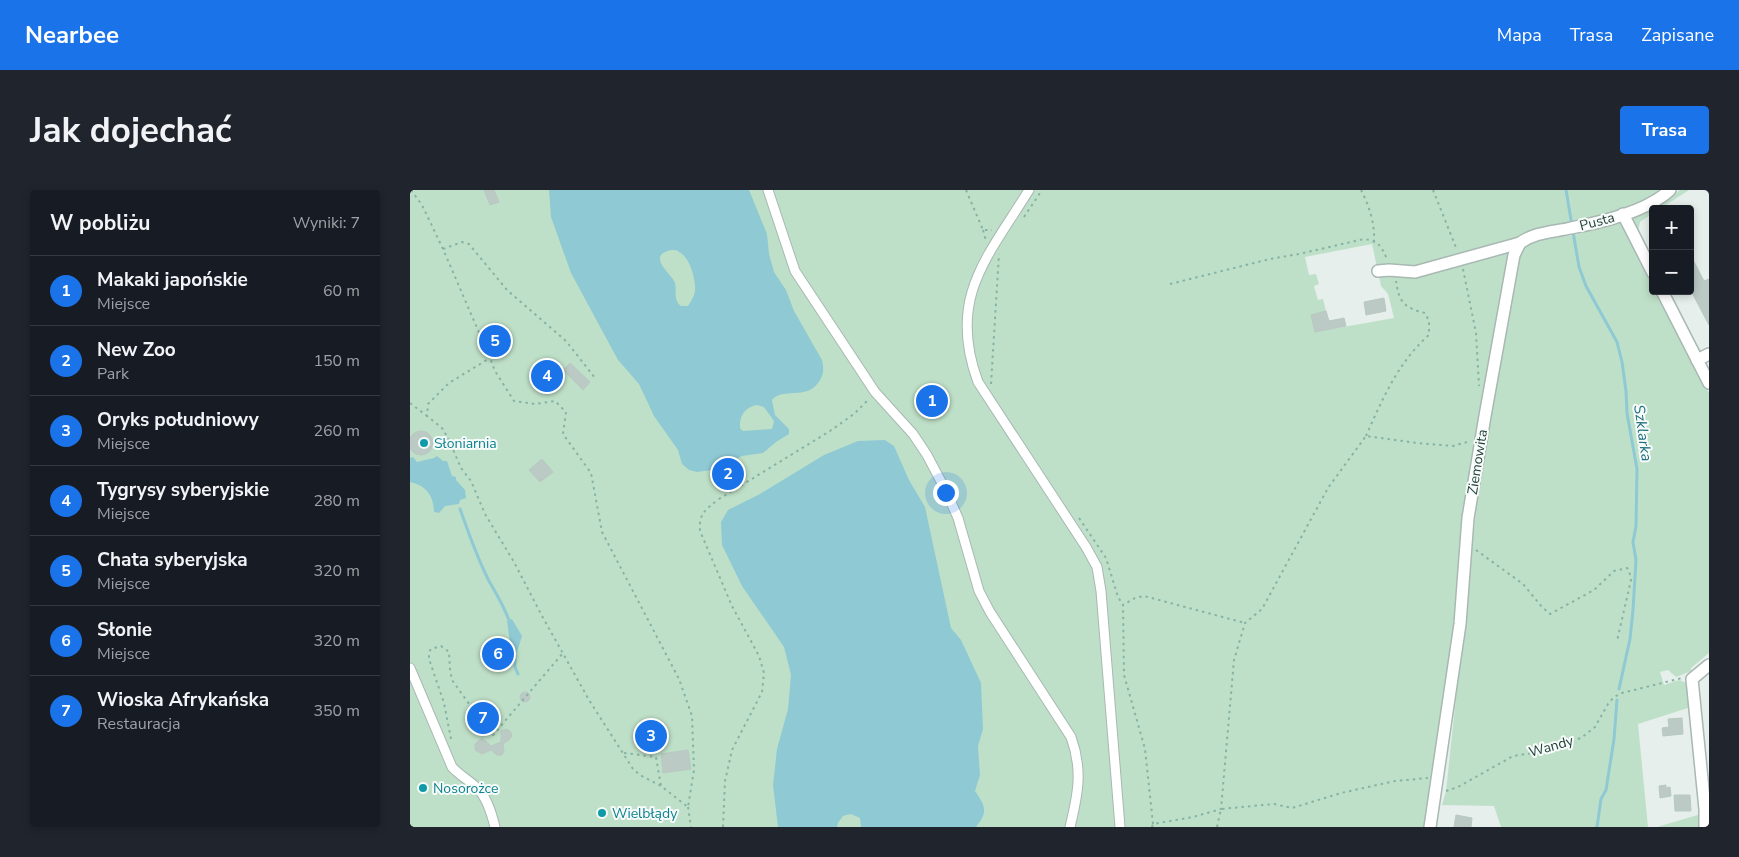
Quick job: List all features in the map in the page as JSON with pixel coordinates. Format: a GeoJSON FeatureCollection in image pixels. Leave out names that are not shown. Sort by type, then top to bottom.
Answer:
{"type":"FeatureCollection","features":[{"type":"Feature","properties":{"kind":"street"},"geometry":{"type":"LineString","coordinates":[[768,190],[795,271],[875,392],[913,434],[927,455],[958,518],[979,591],[990,612],[1071,737],[1077,753],[1079,769],[1078,793],[1070,827]]}},
{"type":"Feature","properties":{"kind":"street"},"geometry":{"type":"LineString","coordinates":[[1029,190],[977,276],[969,300],[966,329],[967,343],[970,363],[978,382],[1086,546],[1097,567],[1102,601],[1120,827]]}},
{"type":"Feature","properties":{"kind":"street","name":"Pusta"},"geometry":{"type":"LineString","coordinates":[[1520,243],[1530,236],[1573,228],[1623,214],[1652,203],[1670,190]]}},
{"type":"Feature","properties":{"kind":"street"},"geometry":{"type":"LineString","coordinates":[[1623,214],[1649,265]]}},
{"type":"Feature","properties":{"kind":"street"},"geometry":{"type":"LineString","coordinates":[[1387,271],[1414,272],[1520,243]]}},
{"type":"Feature","properties":{"kind":"street","name":"Ziemowita"},"geometry":{"type":"LineString","coordinates":[[1430,827],[1460,624],[1468,518],[1514,255],[1520,243]]}},
{"type":"Feature","properties":{"kind":"street"},"geometry":{"type":"LineString","coordinates":[[1664,295],[1709,383]]}},
{"type":"Feature","properties":{"kind":"street"},"geometry":{"type":"LineString","coordinates":[[1697,360],[1709,354]]}},
{"type":"Feature","properties":{"kind":"street"},"geometry":{"type":"LineString","coordinates":[[1705,827],[1705,809],[1692,679],[1709,665]]}},
{"type":"Feature","properties":{"kind":"street"},"geometry":{"type":"LineString","coordinates":[[410,668],[452,767],[460,776],[479,790],[486,800],[495,827]]}},
{"type":"Feature","properties":{"kind":"path"},"geometry":{"type":"LineString","coordinates":[[411,190],[422,205],[443,248],[495,371],[514,401],[535,404],[555,401],[566,412],[563,434],[591,473],[602,532],[679,679],[692,716],[694,770],[688,807],[691,827]]}},
{"type":"Feature","properties":{"kind":"path"},"geometry":{"type":"LineString","coordinates":[[966,190],[984,230],[1005,230]]}},
{"type":"Feature","properties":{"kind":"path"},"geometry":{"type":"LineString","coordinates":[[1022,221],[1042,190]]}},
{"type":"Feature","properties":{"kind":"path"},"geometry":{"type":"LineString","coordinates":[[1361,190],[1369,209],[1374,241]]}},
{"type":"Feature","properties":{"kind":"path"},"geometry":{"type":"LineString","coordinates":[[1433,190],[1460,259],[1469,294],[1476,333],[1479,387]]}},
{"type":"Feature","properties":{"kind":"path"},"geometry":{"type":"LineString","coordinates":[[1170,284],[1270,258],[1300,254],[1364,240],[1374,241],[1381,248],[1388,263],[1387,271],[1404,304],[1412,310],[1425,313],[1429,321],[1429,335],[1416,346],[1386,390],[1366,436],[1328,488],[1262,609],[1245,623],[1234,660],[1222,809],[1218,827]]}},
{"type":"Feature","properties":{"kind":"path"},"geometry":{"type":"LineString","coordinates":[[443,248],[462,242],[469,244],[507,290],[566,341],[595,378]]}},
{"type":"Feature","properties":{"kind":"path"},"geometry":{"type":"LineString","coordinates":[[994,390],[991,383],[1001,251]]}},
{"type":"Feature","properties":{"kind":"path"},"geometry":{"type":"LineString","coordinates":[[427,416],[428,404],[449,383],[490,358]]}},
{"type":"Feature","properties":{"kind":"path"},"geometry":{"type":"LineString","coordinates":[[723,827],[725,781],[732,750],[762,692],[764,673],[759,656],[732,606],[700,531],[699,520],[704,511],[719,499],[830,431],[854,414],[875,392]]}},
{"type":"Feature","properties":{"kind":"path"},"geometry":{"type":"LineString","coordinates":[[410,403],[442,428],[461,468],[471,480],[485,514],[514,562],[562,653],[633,769],[661,786],[688,807]]}},
{"type":"Feature","properties":{"kind":"path"},"geometry":{"type":"LineString","coordinates":[[1366,436],[1453,446],[1481,439]]}},
{"type":"Feature","properties":{"kind":"path"},"geometry":{"type":"LineString","coordinates":[[439,443],[448,438]]}},
{"type":"Feature","properties":{"kind":"path"},"geometry":{"type":"LineString","coordinates":[[1079,518],[1106,558],[1118,596],[1123,605],[1124,675],[1145,749],[1152,826],[1222,809],[1274,804],[1292,808],[1341,793],[1395,781],[1425,778],[1437,779]]}},
{"type":"Feature","properties":{"kind":"path"},"geometry":{"type":"LineString","coordinates":[[1466,544],[1523,584],[1550,614],[1594,590],[1614,571],[1627,568],[1630,570],[1631,580],[1617,641]]}},
{"type":"Feature","properties":{"kind":"path"},"geometry":{"type":"LineString","coordinates":[[1123,605],[1135,598],[1144,596],[1245,623]]}},
{"type":"Feature","properties":{"kind":"path"},"geometry":{"type":"LineString","coordinates":[[443,748],[451,739],[451,734],[444,702],[428,659],[429,652],[432,649],[441,646],[449,652],[452,680],[472,708]]}},
{"type":"Feature","properties":{"kind":"path"},"geometry":{"type":"LineString","coordinates":[[488,730],[493,735],[562,653]]}},
{"type":"Feature","properties":{"kind":"path","name":"Wandy"},"geometry":{"type":"LineString","coordinates":[[1435,795],[1458,787],[1513,756],[1581,738],[1594,728],[1614,697],[1622,693],[1681,678],[1692,679]]}},
{"type":"Feature","properties":{"kind":"path"},"geometry":{"type":"LineString","coordinates":[[483,702],[494,708],[497,716],[495,724],[488,730],[479,730],[471,725],[469,716],[475,705],[483,702]]}},
{"type":"Feature","properties":{"kind":"path"},"geometry":{"type":"LineString","coordinates":[[624,753],[656,757],[661,786]]}},
{"type":"Feature","properties":{"kind":"green space"},"geometry":{"type":"Polygon","coordinates":[[[410,190],[1664,190],[1638,204],[1615,213],[1518,241],[1456,625],[1428,827],[410,827],[410,190]],[[1372,244],[1305,257],[1309,275],[1316,274],[1319,284],[1314,286],[1318,300],[1323,299],[1326,311],[1311,315],[1315,332],[1394,318],[1388,294],[1381,286],[1372,244]]]}},
{"type":"Feature","properties":{"kind":"green space"},"geometry":{"type":"Polygon","coordinates":[[[1680,190],[1689,190],[1666,205],[1658,205],[1680,190]]]}},
{"type":"Feature","properties":{"kind":"green space"},"geometry":{"type":"Polygon","coordinates":[[[1649,209],[1649,216],[1640,222],[1638,232],[1632,220],[1633,216],[1649,209]]]}},
{"type":"Feature","properties":{"kind":"green space"},"geometry":{"type":"Polygon","coordinates":[[[1620,222],[1649,277],[1649,295],[1658,295],[1709,393],[1709,653],[1691,668],[1691,671],[1676,677],[1668,670],[1660,672],[1664,685],[1679,680],[1687,683],[1691,707],[1638,724],[1648,827],[1501,827],[1494,806],[1442,805],[1446,791],[1483,446],[1517,263],[1523,248],[1537,240],[1574,235],[1620,222]]]}},
{"type":"Feature","properties":{"kind":"green space"},"geometry":{"type":"Polygon","coordinates":[[[1701,814],[1701,827],[1657,827],[1701,814]]]}},
{"type":"Feature","properties":{"kind":"water"},"geometry":{"type":"Polygon","coordinates":[[[549,190],[749,190],[767,234],[769,254],[774,272],[786,290],[794,311],[823,363],[821,377],[813,388],[807,391],[782,394],[772,400],[775,415],[789,429],[789,434],[763,453],[742,456],[712,470],[697,472],[689,470],[682,464],[678,450],[654,416],[639,384],[618,360],[571,273],[551,217],[549,190]],[[676,250],[660,256],[660,261],[675,283],[677,301],[681,306],[688,306],[695,291],[693,275],[683,255],[676,250]],[[757,405],[746,410],[742,416],[740,428],[743,431],[772,429],[774,421],[764,407],[757,405]]]}},
{"type":"Feature","properties":{"kind":"water"},"geometry":{"type":"Polygon","coordinates":[[[885,440],[894,446],[909,480],[925,507],[951,628],[961,640],[981,683],[983,729],[978,746],[980,775],[975,791],[983,805],[984,813],[976,827],[861,827],[860,818],[851,814],[843,816],[837,827],[778,827],[773,785],[777,749],[788,709],[791,675],[784,647],[742,586],[722,545],[721,522],[728,510],[760,494],[824,455],[858,441],[885,440]]]}},
{"type":"Feature","properties":{"kind":"water"},"geometry":{"type":"Polygon","coordinates":[[[437,456],[443,461],[447,461],[452,476],[456,477],[456,480],[465,490],[466,498],[460,500],[459,504],[445,506],[439,513],[434,512],[431,496],[428,492],[416,483],[410,482],[410,458],[413,457],[417,462],[437,456]]]}},
{"type":"Feature","properties":{"kind":"water"},"geometry":{"type":"Polygon","coordinates":[[[512,619],[522,636],[517,652],[511,650],[507,621],[512,619]]]}},
{"type":"Feature","properties":{"kind":"building"},"geometry":{"type":"Polygon","coordinates":[[[484,190],[494,190],[499,202],[490,205],[484,190]]]}},
{"type":"Feature","properties":{"kind":"building"},"geometry":{"type":"Polygon","coordinates":[[[1694,262],[1704,281],[1709,279],[1709,325],[1693,295],[1694,262]]]}},
{"type":"Feature","properties":{"kind":"building"},"geometry":{"type":"Polygon","coordinates":[[[1384,298],[1386,311],[1366,315],[1364,302],[1384,298]]]}},
{"type":"Feature","properties":{"kind":"building"},"geometry":{"type":"Polygon","coordinates":[[[1326,311],[1329,321],[1344,318],[1346,326],[1315,332],[1311,315],[1326,311]]]}},
{"type":"Feature","properties":{"kind":"building"},"geometry":{"type":"Polygon","coordinates":[[[498,330],[503,347],[492,351],[487,334],[498,330]]]}},
{"type":"Feature","properties":{"kind":"building"},"geometry":{"type":"Polygon","coordinates":[[[570,363],[590,382],[583,390],[563,370],[570,363]]]}},
{"type":"Feature","properties":{"kind":"building","name":"Słoniarnia"},"geometry":{"type":"Polygon","coordinates":[[[421,431],[430,434],[433,443],[430,452],[421,455],[412,452],[409,443],[412,434],[421,431]]]}},
{"type":"Feature","properties":{"kind":"building"},"geometry":{"type":"Polygon","coordinates":[[[542,459],[553,472],[540,482],[529,470],[542,459]]]}},
{"type":"Feature","properties":{"kind":"building"},"geometry":{"type":"Polygon","coordinates":[[[523,692],[527,692],[530,697],[529,701],[523,702],[520,699],[520,695],[523,692]]]}},
{"type":"Feature","properties":{"kind":"building"},"geometry":{"type":"Polygon","coordinates":[[[483,704],[492,708],[496,717],[492,726],[483,730],[474,726],[470,717],[474,708],[483,704]]]}},
{"type":"Feature","properties":{"kind":"building"},"geometry":{"type":"Polygon","coordinates":[[[1682,718],[1683,734],[1663,736],[1662,728],[1669,727],[1668,719],[1682,718]]]}},
{"type":"Feature","properties":{"kind":"building"},"geometry":{"type":"Polygon","coordinates":[[[506,729],[512,735],[503,744],[504,751],[502,755],[497,755],[491,750],[482,754],[475,750],[475,744],[482,738],[491,746],[501,742],[501,731],[506,729]]]}},
{"type":"Feature","properties":{"kind":"building"},"geometry":{"type":"Polygon","coordinates":[[[688,750],[691,769],[663,773],[661,754],[688,750]]]}},
{"type":"Feature","properties":{"kind":"building"},"geometry":{"type":"Polygon","coordinates":[[[1666,785],[1666,788],[1670,787],[1671,796],[1660,798],[1659,786],[1666,785]]]}},
{"type":"Feature","properties":{"kind":"building"},"geometry":{"type":"Polygon","coordinates":[[[1674,795],[1690,795],[1691,811],[1675,811],[1674,795]]]}},
{"type":"Feature","properties":{"kind":"building"},"geometry":{"type":"Polygon","coordinates":[[[1456,815],[1472,818],[1471,827],[1454,827],[1456,815]]]}},
{"type":"Feature","properties":{"kind":"waterway","name":"Szklarka"},"geometry":{"type":"LineString","coordinates":[[1566,190],[1579,267],[1586,286],[1617,342],[1622,362],[1627,413],[1637,469],[1636,526],[1633,542],[1636,560],[1633,610],[1630,639],[1619,689]]}},
{"type":"Feature","properties":{"kind":"waterway"},"geometry":{"type":"LineString","coordinates":[[460,509],[473,546],[510,623]]}},
{"type":"Feature","properties":{"kind":"waterway"},"geometry":{"type":"LineString","coordinates":[[515,648],[515,667],[518,674]]}},
{"type":"Feature","properties":{"kind":"waterway","name":"Szklarka"},"geometry":{"type":"LineString","coordinates":[[1597,827],[1601,799],[1606,790],[1614,739],[1617,700]]}},
{"type":"Feature","properties":{"kind":"place","name":"Chata syberyjska"},"geometry":{"type":"Point","coordinates":[495,341]}},
{"type":"Feature","properties":{"kind":"place","name":"Tygrysy syberyjskie"},"geometry":{"type":"Point","coordinates":[547,376]}},
{"type":"Feature","properties":{"kind":"place","name":"Makaki japońskie"},"geometry":{"type":"Point","coordinates":[932,401]}},
{"type":"Feature","properties":{"kind":"place","name":"Słoniarnia"},"geometry":{"type":"Point","coordinates":[424,443]}},
{"type":"Feature","properties":{"kind":"place","name":"New Zoo"},"geometry":{"type":"Point","coordinates":[728,474]}},
{"type":"Feature","properties":{"kind":"place","name":"Słonie"},"geometry":{"type":"Point","coordinates":[498,654]}},
{"type":"Feature","properties":{"kind":"place","name":"Wioska Afrykańska"},"geometry":{"type":"Point","coordinates":[483,718]}},
{"type":"Feature","properties":{"kind":"place","name":"Oryks południowy"},"geometry":{"type":"Point","coordinates":[651,736]}},
{"type":"Feature","properties":{"kind":"place","name":"Nosorożce"},"geometry":{"type":"Point","coordinates":[423,788]}},
{"type":"Feature","properties":{"kind":"place","name":"Wielbłądy"},"geometry":{"type":"Point","coordinates":[602,813]}}]}
